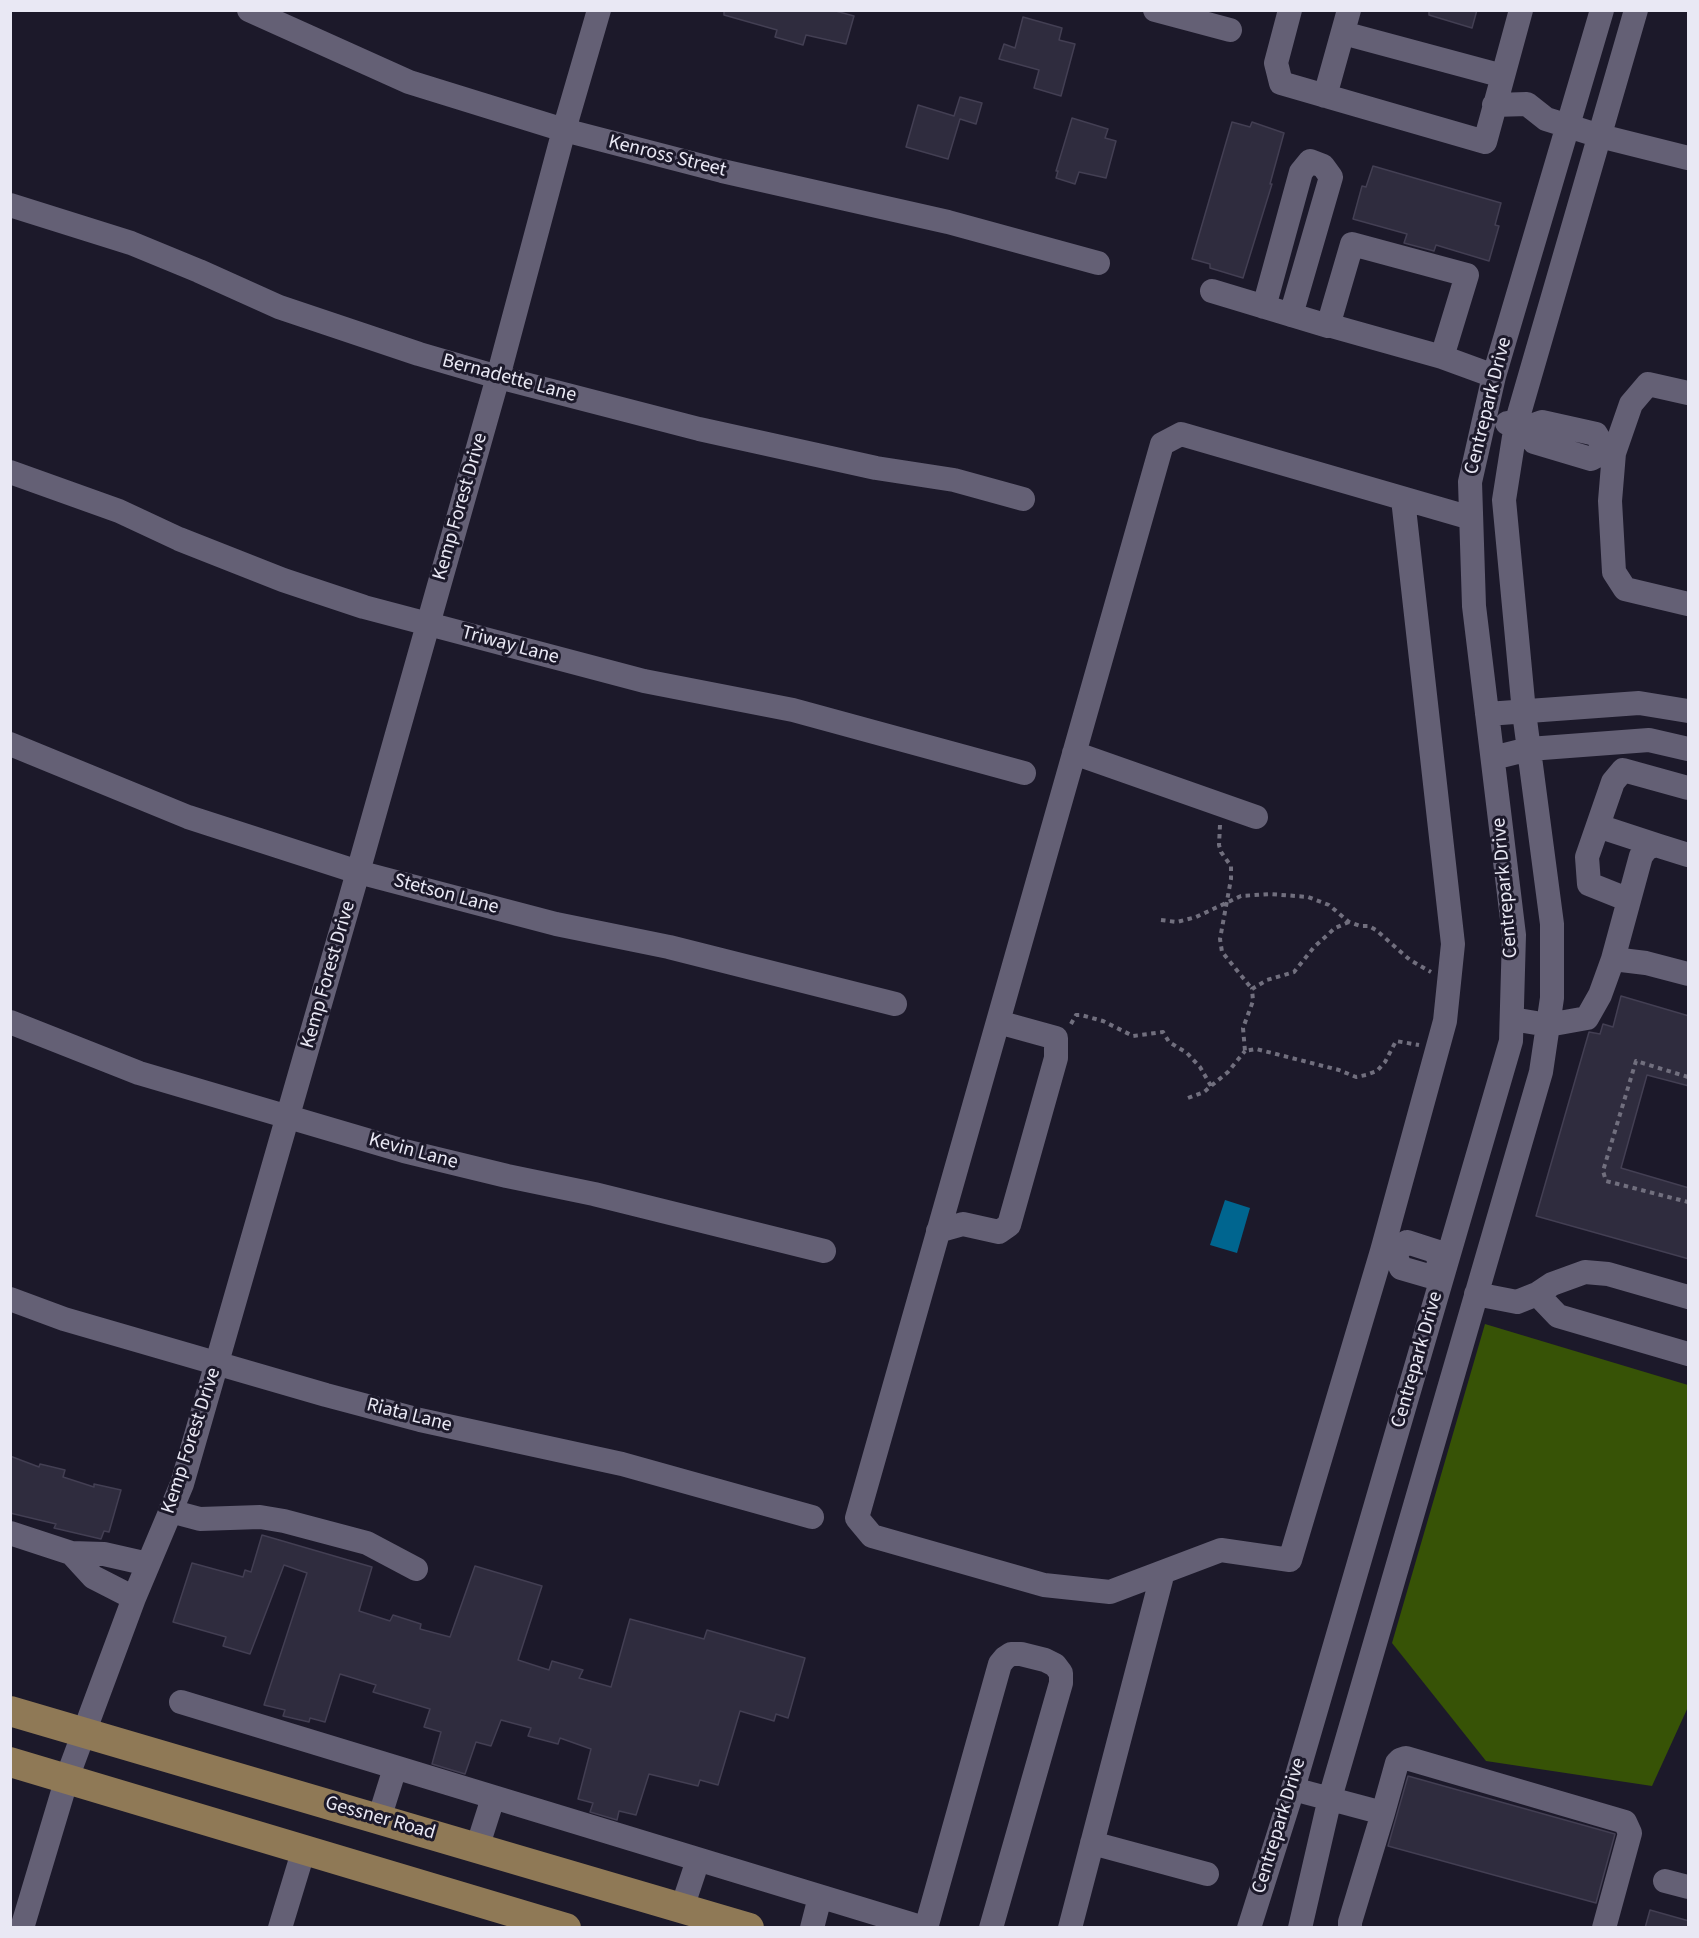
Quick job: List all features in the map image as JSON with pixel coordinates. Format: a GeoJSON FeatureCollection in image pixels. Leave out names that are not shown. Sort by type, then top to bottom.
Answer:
{"type":"FeatureCollection","features":[{"type":"Feature","properties":{"kind":"main road","name":"Gessner Road"},"geometry":{"type":"LineString","coordinates":[[10,1711],[749,1928]]}},
{"type":"Feature","properties":{"kind":"main road"},"geometry":{"type":"LineString","coordinates":[[10,1762],[566,1928]]}},
{"type":"Feature","properties":{"kind":"street","name":"Kenross Street"},"geometry":{"type":"LineString","coordinates":[[249,10],[409,82],[564,130],[722,171],[948,222],[1098,263]]}},
{"type":"Feature","properties":{"kind":"street","name":"Kemp Forest Drive"},"geometry":{"type":"LineString","coordinates":[[22,1928],[83,1732],[134,1598],[182,1484],[498,378],[564,130],[599,10]]}},
{"type":"Feature","properties":{"kind":"street"},"geometry":{"type":"LineString","coordinates":[[1155,10],[1230,30]]}},
{"type":"Feature","properties":{"kind":"street"},"geometry":{"type":"LineString","coordinates":[[1290,10],[1276,63],[1281,83],[1485,142],[1521,10]]}},
{"type":"Feature","properties":{"kind":"street","name":"Centrepark Drive"},"geometry":{"type":"LineString","coordinates":[[1249,1928],[1293,1789],[1442,1268],[1511,1041],[1514,935],[1474,606],[1470,482],[1494,376],[1602,10]]}},
{"type":"Feature","properties":{"kind":"street","name":"Centrepark Drive"},"geometry":{"type":"LineString","coordinates":[[1300,1928],[1330,1798],[1541,1072],[1552,998],[1552,924],[1524,712],[1504,500],[1520,426],[1636,10]]}},
{"type":"Feature","properties":{"kind":"street"},"geometry":{"type":"LineString","coordinates":[[1325,96],[1346,22],[1503,76]]}},
{"type":"Feature","properties":{"kind":"street"},"geometry":{"type":"LineString","coordinates":[[1494,105],[1522,122],[1546,119],[1599,136],[1689,158]]}},
{"type":"Feature","properties":{"kind":"street"},"geometry":{"type":"LineString","coordinates":[[1264,307],[1301,172],[1310,161],[1323,166],[1330,177],[1291,315]]}},
{"type":"Feature","properties":{"kind":"street","name":"Bernadette Lane"},"geometry":{"type":"LineString","coordinates":[[10,205],[131,243],[200,270],[279,307],[498,378],[710,432],[876,468],[954,480],[1023,499]]}},
{"type":"Feature","properties":{"kind":"street"},"geometry":{"type":"LineString","coordinates":[[1328,325],[1352,244],[1467,275],[1442,357]]}},
{"type":"Feature","properties":{"kind":"street"},"geometry":{"type":"LineString","coordinates":[[1212,291],[1442,357],[1494,376]]}},
{"type":"Feature","properties":{"kind":"street"},"geometry":{"type":"LineString","coordinates":[[1689,393],[1648,384],[1631,404],[1610,452],[1614,572],[1625,589],[1689,604]]}},
{"type":"Feature","properties":{"kind":"street"},"geometry":{"type":"LineString","coordinates":[[1484,421],[1520,426],[1534,442],[1582,457],[1591,459],[1610,452]]}},
{"type":"Feature","properties":{"kind":"street"},"geometry":{"type":"LineString","coordinates":[[1402,499],[1453,945],[1446,1021],[1388,1252],[1290,1560],[1221,1550],[1110,1592],[1044,1585],[872,1536],[857,1518],[1162,444],[1181,434],[1471,518]]}},
{"type":"Feature","properties":{"kind":"street","name":"Triway Lane"},"geometry":{"type":"LineString","coordinates":[[10,472],[119,511],[179,539],[283,580],[363,607],[644,681],[792,710],[1024,773]]}},
{"type":"Feature","properties":{"kind":"street"},"geometry":{"type":"LineString","coordinates":[[1487,714],[1639,703],[1689,711]]}},
{"type":"Feature","properties":{"kind":"street"},"geometry":{"type":"LineString","coordinates":[[1493,758],[1529,749],[1649,740],[1689,748]]}},
{"type":"Feature","properties":{"kind":"street","name":"Stetson Lane"},"geometry":{"type":"LineString","coordinates":[[10,744],[188,817],[358,872],[556,924],[669,947],[895,1004]]}},
{"type":"Feature","properties":{"kind":"street"},"geometry":{"type":"LineString","coordinates":[[1074,753],[1256,817]]}},
{"type":"Feature","properties":{"kind":"street"},"geometry":{"type":"LineString","coordinates":[[1629,900],[1589,884],[1587,857],[1613,782],[1623,770],[1689,788]]}},
{"type":"Feature","properties":{"kind":"street"},"geometry":{"type":"LineString","coordinates":[[1598,826],[1689,855]]}},
{"type":"Feature","properties":{"kind":"street"},"geometry":{"type":"LineString","coordinates":[[1512,1019],[1548,1024],[1587,1018],[1600,994],[1612,959],[1641,856],[1647,848],[1656,845]]}},
{"type":"Feature","properties":{"kind":"street"},"geometry":{"type":"LineString","coordinates":[[1612,959],[1646,963],[1689,974]]}},
{"type":"Feature","properties":{"kind":"street","name":"Kevin Lane"},"geometry":{"type":"LineString","coordinates":[[10,1022],[139,1073],[288,1118],[416,1154],[594,1194],[824,1251]]}},
{"type":"Feature","properties":{"kind":"street"},"geometry":{"type":"LineString","coordinates":[[938,1231],[963,1224],[999,1232],[1009,1225],[1056,1058],[1056,1038],[998,1022]]}},
{"type":"Feature","properties":{"kind":"street"},"geometry":{"type":"LineString","coordinates":[[1388,1252],[1407,1242],[1438,1252],[1442,1268],[1516,1302],[1537,1294],[1552,1284],[1585,1272],[1608,1274],[1689,1297]]}},
{"type":"Feature","properties":{"kind":"street"},"geometry":{"type":"LineString","coordinates":[[1537,1294],[1558,1316],[1689,1354]]}},
{"type":"Feature","properties":{"kind":"street","name":"Riata Lane"},"geometry":{"type":"LineString","coordinates":[[10,1299],[64,1320],[420,1420],[622,1464],[812,1518]]}},
{"type":"Feature","properties":{"kind":"street"},"geometry":{"type":"LineString","coordinates":[[170,1511],[200,1519],[260,1517],[284,1521],[367,1544],[416,1569]]}},
{"type":"Feature","properties":{"kind":"street"},"geometry":{"type":"LineString","coordinates":[[1368,1531],[1405,1542]]}},
{"type":"Feature","properties":{"kind":"street"},"geometry":{"type":"LineString","coordinates":[[10,1533],[71,1553],[104,1554],[148,1564]]}},
{"type":"Feature","properties":{"kind":"street"},"geometry":{"type":"LineString","coordinates":[[71,1553],[93,1577],[134,1598]]}},
{"type":"Feature","properties":{"kind":"street"},"geometry":{"type":"LineString","coordinates":[[1070,1928],[1163,1572]]}},
{"type":"Feature","properties":{"kind":"street"},"geometry":{"type":"LineString","coordinates":[[181,1702],[820,1897],[848,1917],[925,1928],[999,1664],[1011,1654],[1044,1660],[1054,1665],[1061,1673],[1060,1683],[991,1928]]}},
{"type":"Feature","properties":{"kind":"street"},"geometry":{"type":"LineString","coordinates":[[1350,1928],[1397,1763],[1406,1758],[1625,1822],[1630,1833],[1604,1928]]}},
{"type":"Feature","properties":{"kind":"street"},"geometry":{"type":"LineString","coordinates":[[379,1819],[395,1768]]}},
{"type":"Feature","properties":{"kind":"street"},"geometry":{"type":"LineString","coordinates":[[1293,1789],[1383,1813]]}},
{"type":"Feature","properties":{"kind":"street"},"geometry":{"type":"LineString","coordinates":[[477,1848],[493,1798]]}},
{"type":"Feature","properties":{"kind":"street"},"geometry":{"type":"LineString","coordinates":[[1092,1843],[1207,1874]]}},
{"type":"Feature","properties":{"kind":"street"},"geometry":{"type":"LineString","coordinates":[[280,1928],[304,1849]]}},
{"type":"Feature","properties":{"kind":"street"},"geometry":{"type":"LineString","coordinates":[[682,1908],[698,1860]]}},
{"type":"Feature","properties":{"kind":"street"},"geometry":{"type":"LineString","coordinates":[[1665,1881],[1689,1887]]}},
{"type":"Feature","properties":{"kind":"street"},"geometry":{"type":"LineString","coordinates":[[812,1928],[820,1897]]}},
{"type":"Feature","properties":{"kind":"path"},"geometry":{"type":"LineString","coordinates":[[1229,808],[1219,827],[1221,852],[1231,866],[1232,879],[1220,939],[1222,951],[1252,988],[1253,1001],[1243,1028],[1245,1051]]}},
{"type":"Feature","properties":{"kind":"path"},"geometry":{"type":"LineString","coordinates":[[1161,920],[1177,922],[1196,917],[1241,896],[1308,897],[1329,905],[1349,922],[1369,926],[1376,930],[1410,960],[1450,982]]}},
{"type":"Feature","properties":{"kind":"path"},"geometry":{"type":"LineString","coordinates":[[1252,988],[1267,980],[1294,972],[1314,947],[1335,928],[1349,922]]}},
{"type":"Feature","properties":{"kind":"path"},"geometry":{"type":"LineString","coordinates":[[1056,1038],[1072,1023],[1076,1015],[1103,1021],[1133,1036],[1163,1032],[1169,1042],[1187,1053],[1200,1067],[1211,1086]]}},
{"type":"Feature","properties":{"kind":"path"},"geometry":{"type":"LineString","coordinates":[[1188,1098],[1204,1092],[1228,1072],[1245,1051],[1256,1049],[1339,1070],[1356,1077],[1377,1071],[1385,1062],[1396,1041],[1438,1048]]}},
{"type":"Feature","properties":{"kind":"path"},"geometry":{"type":"LineString","coordinates":[[1689,1077],[1636,1061],[1631,1071],[1603,1171],[1606,1181],[1689,1202]]}},
{"type":"Feature","properties":{"kind":"green space"},"geometry":{"type":"Polygon","coordinates":[[[1485,1324],[1688,1385],[1688,1707],[1652,1786],[1486,1761],[1392,1643],[1485,1324]]]}},
{"type":"Feature","properties":{"kind":"water"},"geometry":{"type":"Polygon","coordinates":[[[1225,1200],[1250,1208],[1237,1253],[1210,1245],[1225,1200]]]}},
{"type":"Feature","properties":{"kind":"building"},"geometry":{"type":"Polygon","coordinates":[[[724,10],[832,10],[854,16],[846,44],[806,35],[803,45],[775,37],[777,30],[724,15],[724,10]]]}},
{"type":"Feature","properties":{"kind":"building"},"geometry":{"type":"Polygon","coordinates":[[[1429,10],[1477,10],[1472,28],[1429,15],[1429,10]]]}},
{"type":"Feature","properties":{"kind":"building"},"geometry":{"type":"Polygon","coordinates":[[[1023,17],[1062,28],[1059,40],[1075,44],[1061,96],[1034,88],[1039,70],[999,59],[1004,44],[1015,48],[1023,17]]]}},
{"type":"Feature","properties":{"kind":"building"},"geometry":{"type":"Polygon","coordinates":[[[960,97],[982,103],[976,124],[960,119],[948,159],[906,147],[918,105],[954,116],[960,97]]]}},
{"type":"Feature","properties":{"kind":"building"},"geometry":{"type":"Polygon","coordinates":[[[1072,118],[1108,129],[1105,138],[1116,141],[1106,178],[1079,172],[1075,184],[1056,178],[1058,171],[1056,171],[1072,118]]]}},
{"type":"Feature","properties":{"kind":"building"},"geometry":{"type":"Polygon","coordinates":[[[1232,122],[1250,127],[1252,122],[1284,133],[1270,184],[1272,184],[1243,278],[1210,268],[1210,264],[1192,259],[1232,122]]]}},
{"type":"Feature","properties":{"kind":"building"},"geometry":{"type":"Polygon","coordinates":[[[1373,166],[1501,203],[1495,225],[1499,226],[1489,261],[1436,245],[1434,251],[1404,243],[1407,234],[1353,219],[1362,186],[1366,187],[1373,166]]]}},
{"type":"Feature","properties":{"kind":"building"},"geometry":{"type":"Polygon","coordinates":[[[1621,996],[1689,1016],[1689,1086],[1647,1075],[1621,1168],[1689,1188],[1689,1259],[1536,1216],[1589,1032],[1600,1034],[1603,1024],[1613,1027],[1621,996]]]}},
{"type":"Feature","properties":{"kind":"building"},"geometry":{"type":"Polygon","coordinates":[[[10,1456],[39,1467],[40,1464],[65,1470],[63,1477],[94,1487],[94,1484],[121,1490],[109,1532],[104,1531],[101,1539],[54,1528],[56,1524],[10,1513],[10,1456]]]}},
{"type":"Feature","properties":{"kind":"building"},"geometry":{"type":"Polygon","coordinates":[[[262,1535],[372,1567],[359,1611],[390,1621],[393,1615],[421,1624],[420,1629],[450,1637],[475,1566],[542,1586],[518,1660],[549,1670],[552,1661],[583,1670],[579,1678],[611,1687],[630,1619],[704,1639],[707,1630],[805,1658],[788,1718],[776,1714],[774,1721],[740,1711],[718,1785],[700,1780],[698,1786],[649,1774],[636,1815],[619,1811],[617,1820],[590,1812],[593,1803],[578,1799],[591,1749],[560,1738],[558,1744],[528,1736],[531,1728],[501,1720],[491,1746],[476,1742],[465,1774],[432,1764],[441,1732],[424,1727],[430,1709],[373,1692],[376,1685],[340,1674],[325,1722],[310,1718],[309,1722],[283,1716],[285,1710],[264,1705],[307,1573],[284,1565],[250,1654],[223,1646],[226,1637],[173,1622],[192,1563],[243,1577],[245,1570],[251,1572],[262,1535]]]}},
{"type":"Feature","properties":{"kind":"building"},"geometry":{"type":"Polygon","coordinates":[[[1408,1776],[1615,1834],[1596,1903],[1388,1846],[1408,1776]]]}},
{"type":"Feature","properties":{"kind":"building"},"geometry":{"type":"Polygon","coordinates":[[[1650,1910],[1689,1921],[1689,1928],[1645,1928],[1650,1910]]]}}]}
